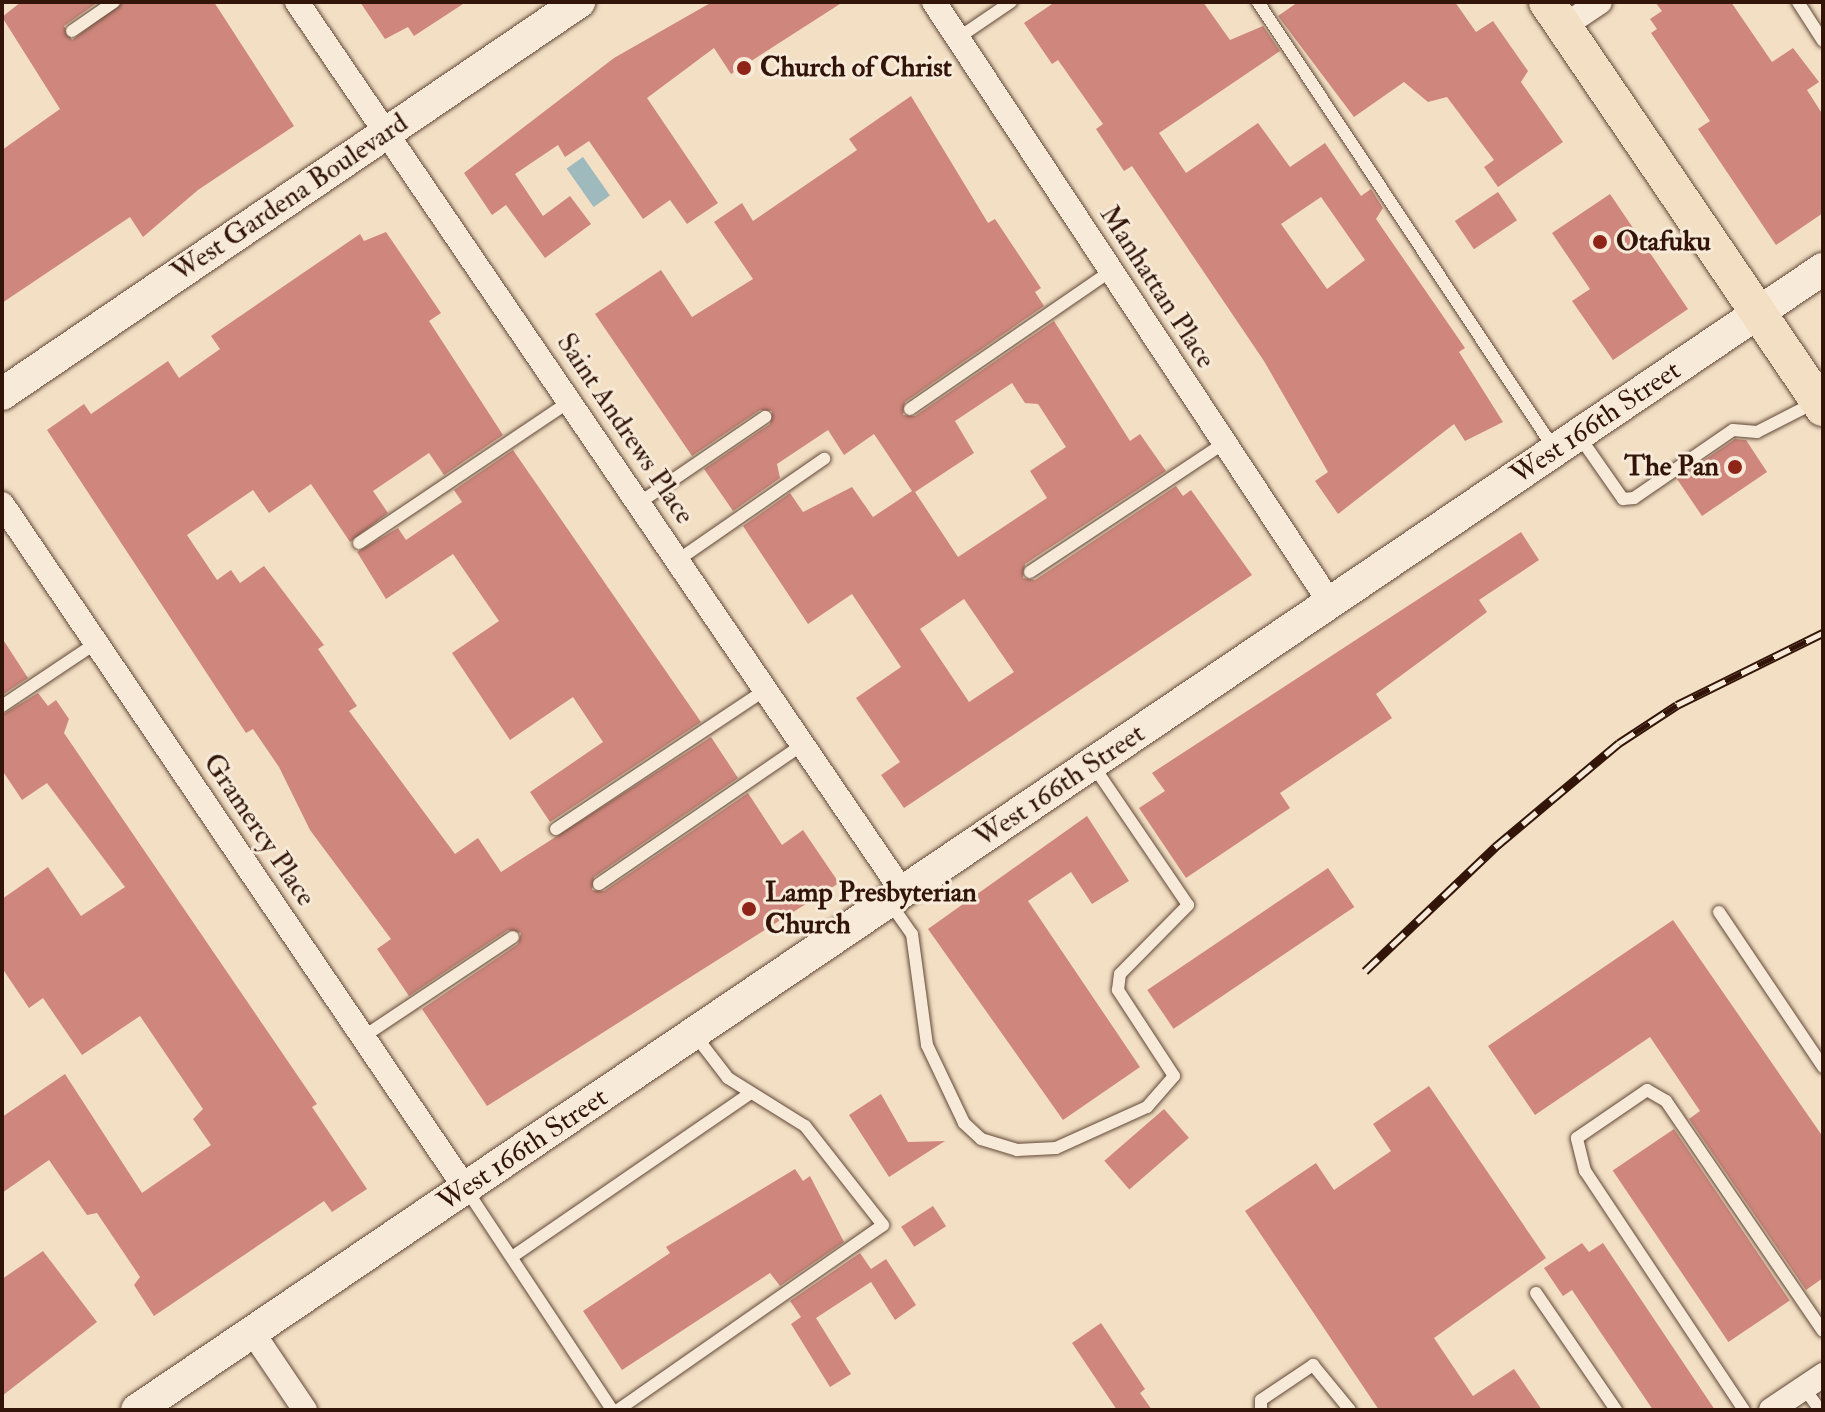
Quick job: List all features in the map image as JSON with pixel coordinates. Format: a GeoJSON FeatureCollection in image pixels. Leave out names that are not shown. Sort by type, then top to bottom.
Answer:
{"type":"FeatureCollection","features":[{"type":"Feature","properties":{"kind":"main road"},"geometry":{"type":"LineString","coordinates":[[1555,14],[1821,404]]}},
{"type":"Feature","properties":{"kind":"street","name":"Saint Andrews Place"},"geometry":{"type":"LineString","coordinates":[[297,2],[802,745],[895,896]]}},
{"type":"Feature","properties":{"kind":"street","name":"West Gardena Boulevard"},"geometry":{"type":"LineString","coordinates":[[2,394],[579,2]]}},
{"type":"Feature","properties":{"kind":"street","name":"Manhattan Place"},"geometry":{"type":"LineString","coordinates":[[934,2],[1331,604]]}},
{"type":"Feature","properties":{"kind":"street"},"geometry":{"type":"LineString","coordinates":[[1555,14],[1600,2]]}},
{"type":"Feature","properties":{"kind":"street","name":"West 166th Street"},"geometry":{"type":"LineString","coordinates":[[137,1410],[1823,269]]}},
{"type":"Feature","properties":{"kind":"street","name":"Gramercy Place"},"geometry":{"type":"LineString","coordinates":[[2,504],[466,1189]]}},
{"type":"Feature","properties":{"kind":"street"},"geometry":{"type":"LineString","coordinates":[[251,1330],[305,1410]]}},
{"type":"Feature","properties":{"kind":"street"},"geometry":{"type":"LineString","coordinates":[[1771,1410],[1814,1381]]}},
{"type":"Feature","properties":{"kind":"lane"},"geometry":{"type":"LineString","coordinates":[[72,31],[114,2]]}},
{"type":"Feature","properties":{"kind":"lane"},"geometry":{"type":"LineString","coordinates":[[958,38],[1011,2]]}},
{"type":"Feature","properties":{"kind":"lane"},"geometry":{"type":"LineString","coordinates":[[1258,2],[1567,443],[1623,499],[1733,430],[1757,432],[1821,404]]}},
{"type":"Feature","properties":{"kind":"lane"},"geometry":{"type":"LineString","coordinates":[[1798,2],[1823,41]]}},
{"type":"Feature","properties":{"kind":"lane"},"geometry":{"type":"LineString","coordinates":[[910,409],[1111,271]]}},
{"type":"Feature","properties":{"kind":"lane"},"geometry":{"type":"LineString","coordinates":[[359,543],[569,402]]}},
{"type":"Feature","properties":{"kind":"lane"},"geometry":{"type":"LineString","coordinates":[[639,503],[765,417]]}},
{"type":"Feature","properties":{"kind":"lane"},"geometry":{"type":"LineString","coordinates":[[1030,572],[1224,443]]}},
{"type":"Feature","properties":{"kind":"lane"},"geometry":{"type":"LineString","coordinates":[[678,560],[824,459]]}},
{"type":"Feature","properties":{"kind":"lane"},"geometry":{"type":"LineString","coordinates":[[2,706],[96,643]]}},
{"type":"Feature","properties":{"kind":"lane"},"geometry":{"type":"LineString","coordinates":[[556,829],[765,690]]}},
{"type":"Feature","properties":{"kind":"lane"},"geometry":{"type":"LineString","coordinates":[[599,884],[802,745]]}},
{"type":"Feature","properties":{"kind":"lane"},"geometry":{"type":"LineString","coordinates":[[895,896],[912,934],[927,1045],[964,1123],[981,1139],[1017,1150],[1056,1148],[1147,1107],[1174,1076],[1118,990],[1120,974],[1188,905],[1092,764]]}},
{"type":"Feature","properties":{"kind":"lane"},"geometry":{"type":"LineString","coordinates":[[1719,912],[1823,1067]]}},
{"type":"Feature","properties":{"kind":"lane"},"geometry":{"type":"LineString","coordinates":[[363,1037],[513,937]]}},
{"type":"Feature","properties":{"kind":"lane"},"geometry":{"type":"LineString","coordinates":[[466,1189],[615,1410],[883,1225],[805,1126],[749,1094],[694,1034]]}},
{"type":"Feature","properties":{"kind":"lane"},"geometry":{"type":"LineString","coordinates":[[1744,1410],[1585,1171],[1577,1138],[1647,1090],[1666,1101],[1823,1331]]}},
{"type":"Feature","properties":{"kind":"lane"},"geometry":{"type":"LineString","coordinates":[[512,1257],[749,1094]]}},
{"type":"Feature","properties":{"kind":"lane"},"geometry":{"type":"LineString","coordinates":[[1536,1293],[1616,1410]]}},
{"type":"Feature","properties":{"kind":"lane"},"geometry":{"type":"LineString","coordinates":[[1261,1410],[1261,1400],[1313,1365],[1350,1410]]}},
{"type":"Feature","properties":{"kind":"lane"},"geometry":{"type":"LineString","coordinates":[[1814,1381],[1820,1410]]}},
{"type":"Feature","properties":{"kind":"water"},"geometry":{"type":"Polygon","coordinates":[[[583,157],[610,196],[594,207],[567,168],[583,157]]]}},
{"type":"Feature","properties":{"kind":"building"},"geometry":{"type":"Polygon","coordinates":[[[21,2],[98,2],[64,26],[72,40],[123,2],[214,2],[294,126],[198,190],[143,237],[130,217],[2,303],[2,150],[60,109],[2,17],[21,2]]]}},
{"type":"Feature","properties":{"kind":"building"},"geometry":{"type":"Polygon","coordinates":[[[360,2],[466,2],[414,36],[408,27],[385,39],[360,2]]]}},
{"type":"Feature","properties":{"kind":"building"},"geometry":{"type":"Polygon","coordinates":[[[712,2],[843,2],[731,74],[714,48],[647,98],[718,203],[687,224],[670,200],[643,219],[589,141],[565,157],[558,145],[515,174],[543,216],[570,196],[591,224],[545,258],[506,205],[492,215],[464,173],[614,58],[712,2]]]}},
{"type":"Feature","properties":{"kind":"building"},"geometry":{"type":"Polygon","coordinates":[[[1055,2],[1203,2],[1230,40],[1263,26],[1280,51],[1159,133],[1186,173],[1258,123],[1290,167],[1325,143],[1361,196],[1371,189],[1383,208],[1376,219],[1465,348],[1459,352],[1503,422],[1465,441],[1454,424],[1338,514],[1315,481],[1328,472],[1264,361],[1132,166],[1124,171],[1096,129],[1103,124],[1058,60],[1052,64],[1024,23],[1055,2]],[[1321,197],[1281,224],[1327,289],[1365,260],[1321,197]]]}},
{"type":"Feature","properties":{"kind":"building"},"geometry":{"type":"Polygon","coordinates":[[[1298,2],[1455,2],[1476,32],[1493,21],[1528,71],[1521,82],[1563,142],[1498,187],[1484,167],[1494,160],[1447,97],[1428,102],[1404,82],[1354,117],[1278,16],[1298,2]]]}},
{"type":"Feature","properties":{"kind":"building"},"geometry":{"type":"Polygon","coordinates":[[[1655,2],[1731,2],[1772,62],[1793,48],[1819,82],[1807,90],[1823,115],[1823,213],[1776,245],[1698,129],[1710,121],[1651,33],[1657,29],[1650,19],[1662,11],[1655,2]]]}},
{"type":"Feature","properties":{"kind":"building"},"geometry":{"type":"Polygon","coordinates":[[[911,96],[988,223],[995,219],[1041,288],[1035,292],[1044,306],[905,402],[903,415],[915,416],[1054,321],[1130,441],[1140,434],[1166,471],[1025,564],[1023,578],[1035,580],[1176,486],[1183,496],[1191,490],[1252,575],[904,808],[881,775],[900,762],[856,698],[901,667],[852,594],[808,624],[743,526],[790,493],[803,512],[852,487],[873,517],[912,491],[874,434],[844,455],[828,430],[777,464],[780,478],[733,511],[704,469],[770,424],[772,411],[760,410],[692,456],[595,314],[661,270],[692,317],[753,279],[714,222],[742,203],[753,221],[857,150],[849,139],[911,96]],[[1012,383],[955,421],[974,453],[915,492],[958,557],[1047,498],[1030,471],[1066,447],[1038,404],[1025,403],[1012,383]],[[964,599],[920,629],[969,702],[1014,672],[964,599]]]}},
{"type":"Feature","properties":{"kind":"building"},"geometry":{"type":"Polygon","coordinates":[[[1498,192],[1517,220],[1474,249],[1455,221],[1498,192]]]}},
{"type":"Feature","properties":{"kind":"building"},"geometry":{"type":"Polygon","coordinates":[[[1610,194],[1688,309],[1613,360],[1572,301],[1590,289],[1552,233],[1610,194]]]}},
{"type":"Feature","properties":{"kind":"building"},"geometry":{"type":"Polygon","coordinates":[[[386,232],[441,313],[429,321],[503,435],[444,475],[429,453],[373,491],[388,513],[350,542],[311,484],[269,513],[253,490],[187,535],[217,580],[231,570],[240,583],[264,566],[324,645],[318,649],[357,706],[349,711],[455,854],[478,838],[501,872],[711,737],[738,778],[594,877],[592,890],[604,891],[748,793],[782,845],[803,830],[839,883],[487,1106],[422,1009],[518,944],[521,933],[508,930],[409,996],[377,949],[391,939],[310,830],[279,767],[253,729],[246,733],[47,430],[84,404],[91,414],[168,361],[179,378],[220,349],[211,336],[360,234],[364,241],[386,232]]]}},
{"type":"Feature","properties":{"kind":"building"},"geometry":{"type":"Polygon","coordinates":[[[1735,439],[1746,440],[1767,472],[1702,516],[1677,479],[1735,439]]]}},
{"type":"Feature","properties":{"kind":"building"},"geometry":{"type":"Polygon","coordinates":[[[513,450],[701,722],[550,822],[530,792],[603,742],[573,697],[510,740],[452,653],[499,621],[453,554],[386,599],[357,552],[398,528],[406,540],[462,502],[454,490],[513,450]]]}},
{"type":"Feature","properties":{"kind":"building"},"geometry":{"type":"Polygon","coordinates":[[[1521,532],[1539,560],[1479,600],[1487,612],[1376,694],[1392,718],[1280,793],[1290,808],[1186,878],[1139,808],[1165,791],[1152,773],[1521,532]]]}},
{"type":"Feature","properties":{"kind":"building"},"geometry":{"type":"Polygon","coordinates":[[[2,638],[28,678],[2,695],[2,638]]]}},
{"type":"Feature","properties":{"kind":"building"},"geometry":{"type":"Polygon","coordinates":[[[38,693],[48,706],[56,700],[69,719],[64,733],[317,1104],[312,1107],[367,1189],[332,1212],[324,1201],[154,1316],[134,1285],[140,1277],[97,1213],[87,1215],[49,1160],[2,1193],[2,1117],[65,1074],[142,1193],[211,1145],[193,1119],[203,1109],[140,1016],[82,1055],[43,998],[29,1008],[2,968],[2,899],[48,867],[81,916],[125,887],[47,783],[22,800],[2,770],[2,715],[38,693]]]}},
{"type":"Feature","properties":{"kind":"building"},"geometry":{"type":"Polygon","coordinates":[[[1087,816],[1129,881],[1092,904],[1071,872],[1028,901],[1140,1067],[1063,1120],[928,929],[1087,816]]]}},
{"type":"Feature","properties":{"kind":"building"},"geometry":{"type":"Polygon","coordinates":[[[1328,868],[1354,907],[1174,1029],[1147,990],[1328,868]]]}},
{"type":"Feature","properties":{"kind":"building"},"geometry":{"type":"Polygon","coordinates":[[[1673,920],[1823,1137],[1823,1278],[1806,1290],[1689,1119],[1700,1111],[1650,1037],[1535,1115],[1488,1046],[1673,920]]]}},
{"type":"Feature","properties":{"kind":"building"},"geometry":{"type":"Polygon","coordinates":[[[1429,1086],[1546,1258],[1434,1338],[1473,1396],[1514,1369],[1542,1410],[1379,1410],[1245,1211],[1316,1163],[1334,1190],[1391,1151],[1373,1124],[1429,1086]]]}},
{"type":"Feature","properties":{"kind":"building"},"geometry":{"type":"Polygon","coordinates":[[[881,1094],[908,1142],[945,1141],[889,1177],[849,1115],[881,1094]]]}},
{"type":"Feature","properties":{"kind":"building"},"geometry":{"type":"Polygon","coordinates":[[[1164,1109],[1189,1138],[1129,1190],[1104,1161],[1164,1109]]]}},
{"type":"Feature","properties":{"kind":"building"},"geometry":{"type":"Polygon","coordinates":[[[1674,1129],[1790,1301],[1728,1342],[1613,1170],[1674,1129]]]}},
{"type":"Feature","properties":{"kind":"building"},"geometry":{"type":"Polygon","coordinates":[[[795,1169],[803,1181],[810,1176],[844,1242],[780,1286],[770,1273],[622,1370],[583,1311],[670,1253],[666,1247],[795,1169]]]}},
{"type":"Feature","properties":{"kind":"building"},"geometry":{"type":"Polygon","coordinates":[[[933,1206],[946,1226],[914,1247],[901,1227],[933,1206]]]}},
{"type":"Feature","properties":{"kind":"building"},"geometry":{"type":"Polygon","coordinates":[[[1582,1243],[1589,1252],[1603,1243],[1715,1410],[1653,1410],[1572,1290],[1563,1296],[1544,1268],[1582,1243]]]}},
{"type":"Feature","properties":{"kind":"building"},"geometry":{"type":"Polygon","coordinates":[[[43,1251],[97,1322],[2,1396],[2,1279],[43,1251]]]}},
{"type":"Feature","properties":{"kind":"building"},"geometry":{"type":"Polygon","coordinates":[[[860,1253],[871,1269],[886,1259],[916,1305],[895,1320],[871,1282],[816,1318],[851,1374],[830,1387],[791,1324],[801,1317],[790,1301],[860,1253]]]}},
{"type":"Feature","properties":{"kind":"building"},"geometry":{"type":"Polygon","coordinates":[[[1101,1323],[1145,1389],[1140,1393],[1152,1410],[1117,1410],[1072,1343],[1101,1323]]]}},
{"type":"Feature","properties":{"kind":"railway"},"geometry":{"type":"LineString","coordinates":[[1365,971],[1495,847],[1619,743],[1677,705],[1823,633]]}},
{"type":"Feature","properties":{"kind":"place","name":"Church of Christ"},"geometry":{"type":"Point","coordinates":[744,68]}},
{"type":"Feature","properties":{"kind":"place","name":"Otafuku"},"geometry":{"type":"Point","coordinates":[1600,242]}},
{"type":"Feature","properties":{"kind":"place","name":"The Pan"},"geometry":{"type":"Point","coordinates":[1735,467]}},
{"type":"Feature","properties":{"kind":"place","name":"Lamp Presbyterian Church"},"geometry":{"type":"Point","coordinates":[749,909]}}]}
